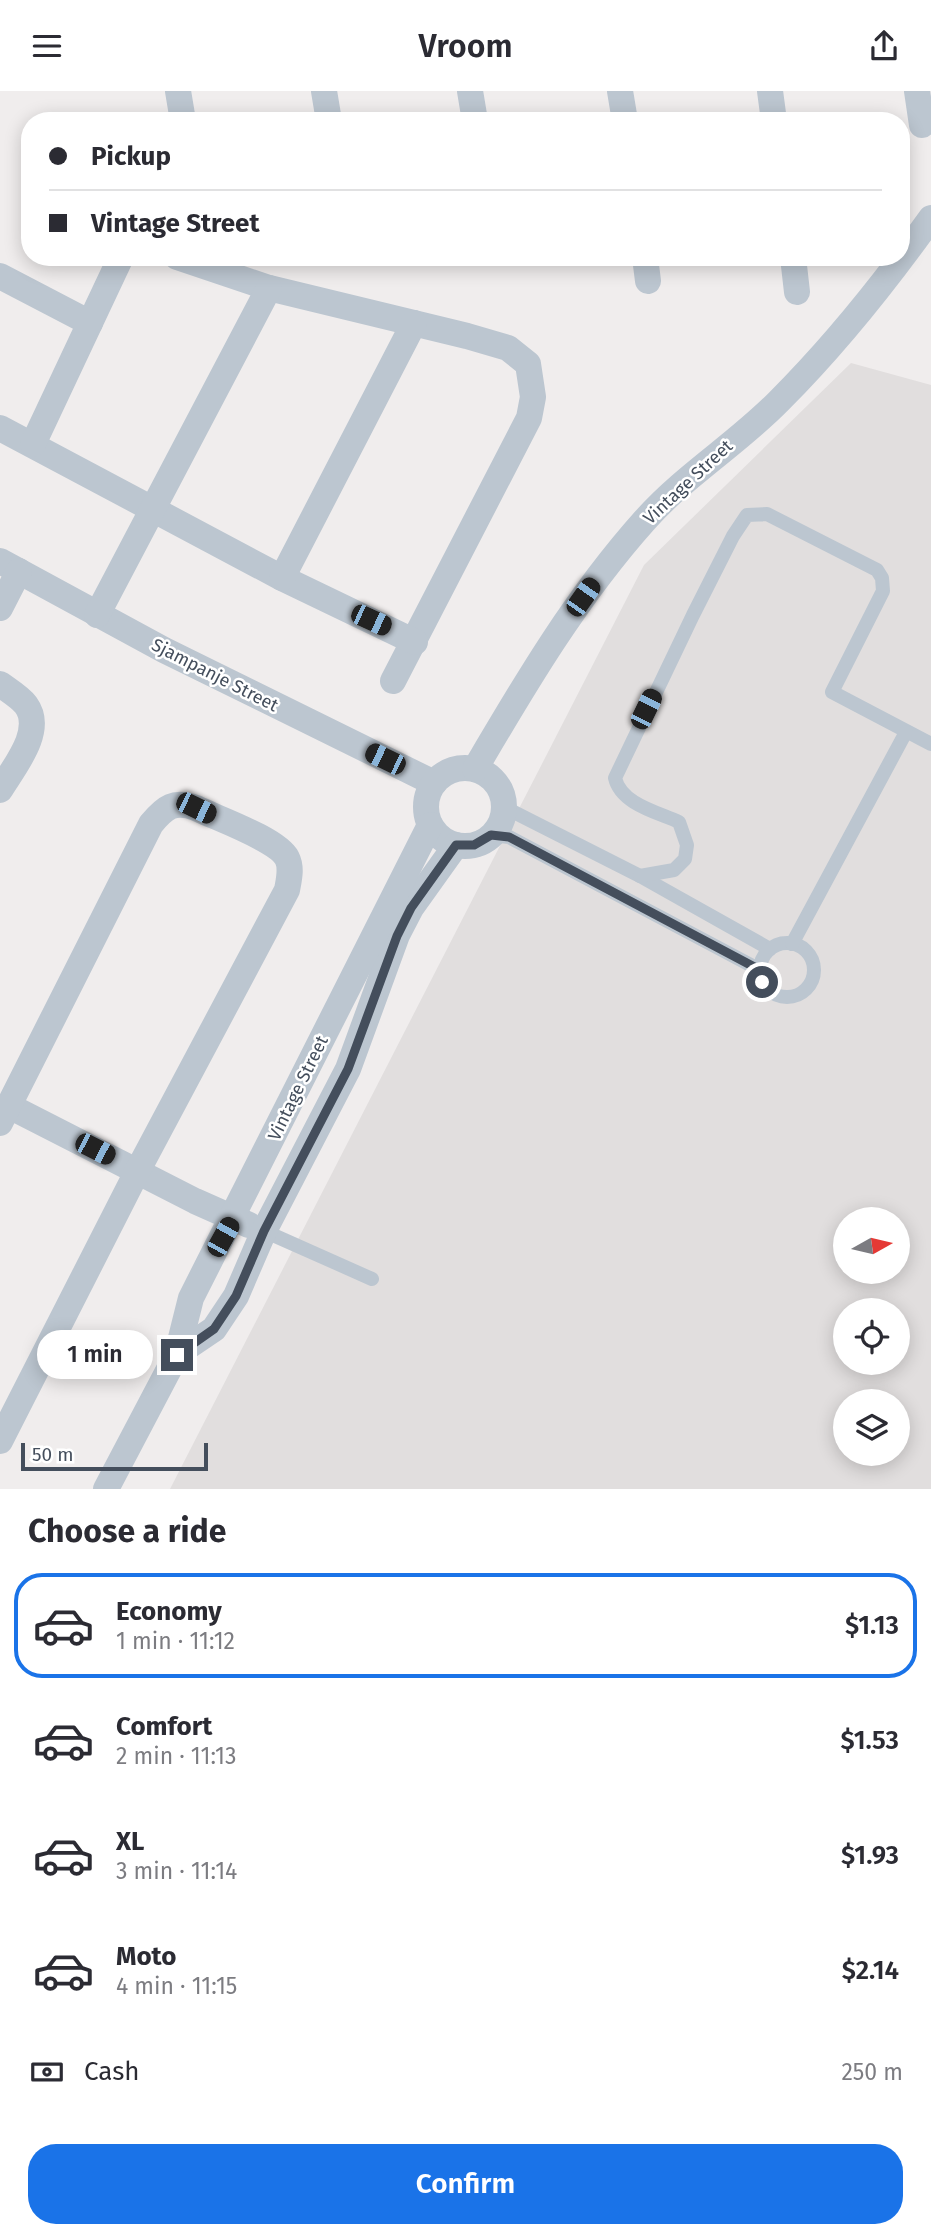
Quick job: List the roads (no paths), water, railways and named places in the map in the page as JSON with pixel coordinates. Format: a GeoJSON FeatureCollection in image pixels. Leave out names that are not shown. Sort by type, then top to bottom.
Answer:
{"type":"FeatureCollection","features":[{"type":"Feature","properties":{"kind":"street"},"geometry":{"type":"LineString","coordinates":[[178,91],[182,112]]}},
{"type":"Feature","properties":{"kind":"street"},"geometry":{"type":"LineString","coordinates":[[324,91],[328,112]]}},
{"type":"Feature","properties":{"kind":"street"},"geometry":{"type":"LineString","coordinates":[[470,91],[474,112]]}},
{"type":"Feature","properties":{"kind":"street"},"geometry":{"type":"LineString","coordinates":[[620,91],[624,112]]}},
{"type":"Feature","properties":{"kind":"street"},"geometry":{"type":"LineString","coordinates":[[770,91],[773,112]]}},
{"type":"Feature","properties":{"kind":"street"},"geometry":{"type":"LineString","coordinates":[[917,91],[922,125]]}},
{"type":"Feature","properties":{"kind":"street","name":"Vintage Street"},"geometry":{"type":"LineString","coordinates":[[910,245],[931,218]]}},
{"type":"Feature","properties":{"kind":"street"},"geometry":{"type":"LineString","coordinates":[[33,444],[117,266]]}},
{"type":"Feature","properties":{"kind":"street"},"geometry":{"type":"LineString","coordinates":[[204,266],[269,288],[508,348],[528,363],[533,397],[530,418],[393,681]]}},
{"type":"Feature","properties":{"kind":"street"},"geometry":{"type":"LineString","coordinates":[[794,266],[797,292]]}},
{"type":"Feature","properties":{"kind":"street","name":"Vintage Street"},"geometry":{"type":"LineString","coordinates":[[475,769],[553,640],[598,575],[647,518],[710,458],[779,402],[894,266]]}},
{"type":"Feature","properties":{"kind":"street"},"geometry":{"type":"LineString","coordinates":[[0,276],[90,323]]}},
{"type":"Feature","properties":{"kind":"street"},"geometry":{"type":"LineString","coordinates":[[97,615],[269,288]]}},
{"type":"Feature","properties":{"kind":"street"},"geometry":{"type":"LineString","coordinates":[[282,578],[414,323]]}},
{"type":"Feature","properties":{"kind":"street"},"geometry":{"type":"LineString","coordinates":[[0,428],[282,578],[415,642]]}},
{"type":"Feature","properties":{"kind":"street"},"geometry":{"type":"LineString","coordinates":[[0,608],[10,566]]}},
{"type":"Feature","properties":{"kind":"street","name":"Sjampanje Street"},"geometry":{"type":"LineString","coordinates":[[10,566],[97,615],[434,783]]}},
{"type":"Feature","properties":{"kind":"street"},"geometry":{"type":"LineString","coordinates":[[0,684],[25,703],[31,714],[31,735],[0,790]]}},
{"type":"Feature","properties":{"kind":"street"},"geometry":{"type":"LineString","coordinates":[[475,769],[496,783],[504,807],[502,820],[491,835],[474,845],[456,845],[437,835],[429,825],[426,799],[434,783],[449,770],[475,769]]}},
{"type":"Feature","properties":{"kind":"street"},"geometry":{"type":"LineString","coordinates":[[0,1441],[138,1170],[287,890],[290,870],[286,856],[275,845],[184,803],[164,808],[151,824],[4,1115],[138,1170],[264,1231]]}},
{"type":"Feature","properties":{"kind":"street","name":"Vintage Street"},"geometry":{"type":"LineString","coordinates":[[106,1489],[177,1355],[191,1298],[429,825]]}},
{"type":"Feature","properties":{"kind":"street","name":"Vintage Street"},"geometry":{"type":"LineString","coordinates":[[177,1355],[214,1329],[236,1296],[264,1231],[348,1069],[397,936],[411,908],[456,845]]}},
{"type":"Feature","properties":{"kind":"lane"},"geometry":{"type":"LineString","coordinates":[[640,876],[674,870],[685,859],[687,845],[679,822],[626,797],[618,788],[615,778],[693,615],[739,525],[747,515],[767,514],[877,570],[882,578],[883,591],[832,692],[931,744]]}},
{"type":"Feature","properties":{"kind":"lane"},"geometry":{"type":"LineString","coordinates":[[792,944],[906,732]]}},
{"type":"Feature","properties":{"kind":"lane"},"geometry":{"type":"LineString","coordinates":[[504,807],[640,876],[770,949]]}},
{"type":"Feature","properties":{"kind":"lane"},"geometry":{"type":"LineString","coordinates":[[491,835],[509,837],[760,970]]}},
{"type":"Feature","properties":{"kind":"lane"},"geometry":{"type":"LineString","coordinates":[[784,943],[807,951],[813,964],[813,979],[804,992],[789,997],[774,994],[762,982],[760,970],[770,949],[784,943]]}},
{"type":"Feature","properties":{"kind":"lane"},"geometry":{"type":"LineString","coordinates":[[264,1231],[372,1279]]}}]}
